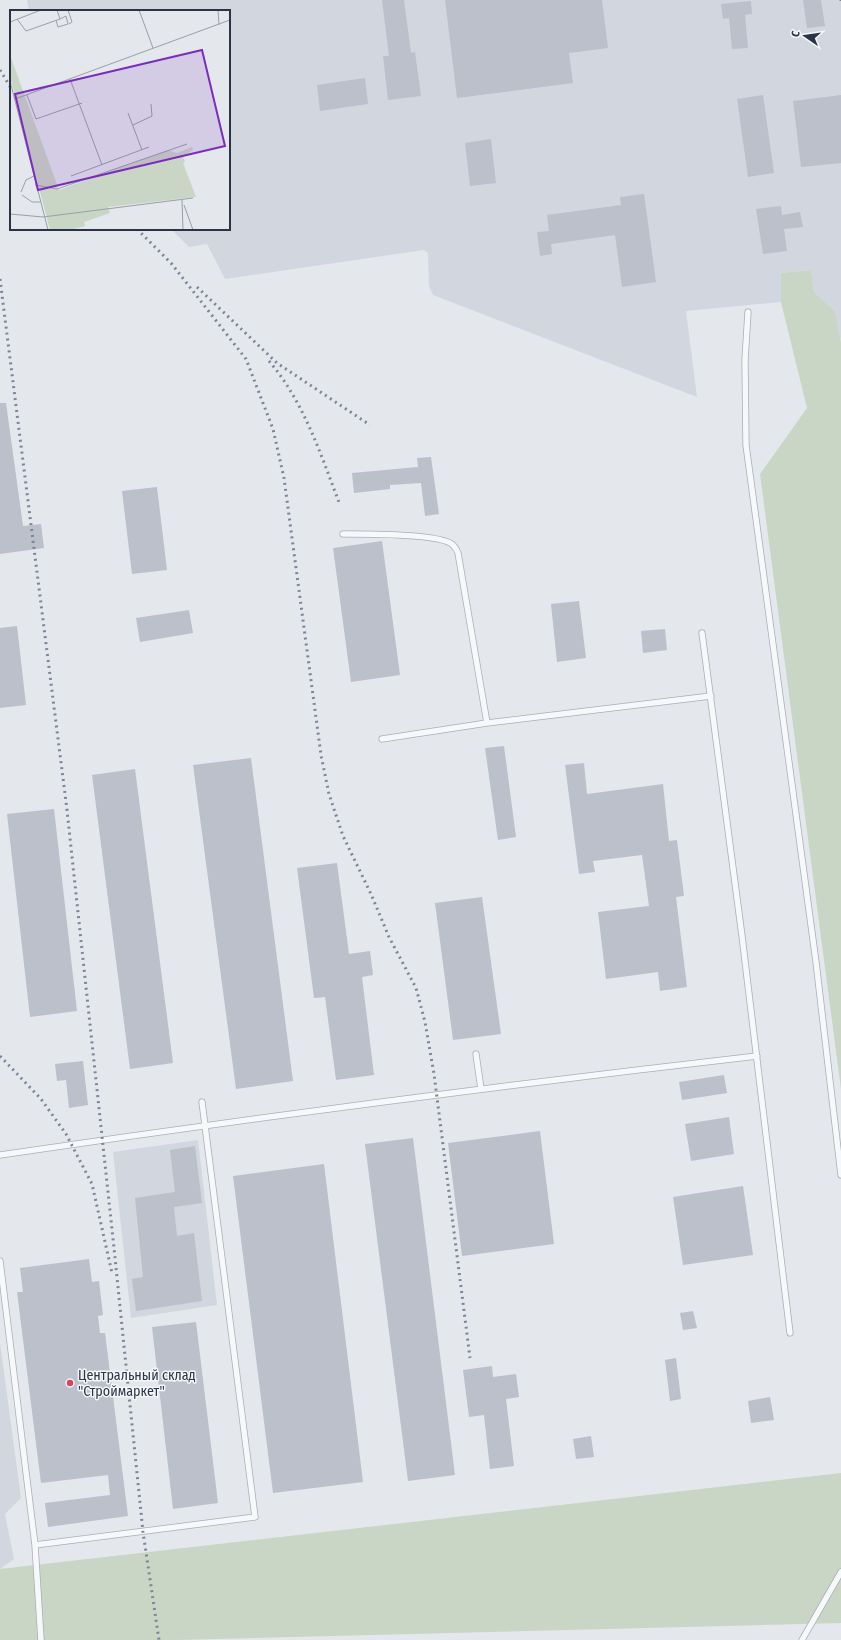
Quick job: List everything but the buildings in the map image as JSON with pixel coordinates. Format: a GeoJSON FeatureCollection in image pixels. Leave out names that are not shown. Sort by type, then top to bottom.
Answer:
{"type":"FeatureCollection","features":[{"type":"Feature","properties":{"kind":"lane"},"geometry":{"type":"LineString","coordinates":[[748,312],[745,360],[746,445],[815,954],[841,1175]]}},
{"type":"Feature","properties":{"kind":"lane"},"geometry":{"type":"LineString","coordinates":[[342,534],[404,535],[442,540],[453,544],[458,552],[487,723]]}},
{"type":"Feature","properties":{"kind":"lane"},"geometry":{"type":"LineString","coordinates":[[702,632],[757,1056],[790,1333]]}},
{"type":"Feature","properties":{"kind":"lane"},"geometry":{"type":"LineString","coordinates":[[382,739],[487,723],[711,696]]}},
{"type":"Feature","properties":{"kind":"lane"},"geometry":{"type":"LineString","coordinates":[[476,1054],[481,1089]]}},
{"type":"Feature","properties":{"kind":"lane"},"geometry":{"type":"LineString","coordinates":[[0,1155],[204,1125],[437,1096],[481,1089],[757,1056]]}},
{"type":"Feature","properties":{"kind":"lane"},"geometry":{"type":"LineString","coordinates":[[35,1545],[255,1517],[202,1102]]}},
{"type":"Feature","properties":{"kind":"lane"},"geometry":{"type":"LineString","coordinates":[[0,1261],[35,1545],[41,1640]]}},
{"type":"Feature","properties":{"kind":"lane"},"geometry":{"type":"LineString","coordinates":[[802,1640],[841,1572]]}},
{"type":"Feature","properties":{"kind":"shaded area"},"geometry":{"type":"Polygon","coordinates":[[[27,0],[841,0],[841,342],[835,311],[814,292],[811,270],[781,273],[781,302],[686,311],[697,397],[433,295],[429,286],[428,253],[424,250],[225,279],[207,244],[189,247],[172,230],[230,230],[230,10],[29,10],[27,0]]]}},
{"type":"Feature","properties":{"kind":"shaded area"},"geometry":{"type":"Polygon","coordinates":[[[198,1140],[217,1305],[131,1318],[113,1152],[198,1140]]]}},
{"type":"Feature","properties":{"kind":"shaded area"},"geometry":{"type":"Polygon","coordinates":[[[0,1343],[21,1498],[5,1514],[14,1559],[0,1569],[0,1343]]]}},
{"type":"Feature","properties":{"kind":"green space"},"geometry":{"type":"Polygon","coordinates":[[[811,270],[814,292],[835,311],[841,342],[841,1089],[760,474],[807,408],[781,302],[781,273],[811,270]]]}},
{"type":"Feature","properties":{"kind":"green space"},"geometry":{"type":"Polygon","coordinates":[[[841,1473],[841,1623],[177,1640],[0,1640],[0,1569],[841,1473]]]}},
{"type":"Feature","properties":{"kind":"railway"},"geometry":{"type":"LineString","coordinates":[[0,70],[10,86]]}},
{"type":"Feature","properties":{"kind":"railway"},"geometry":{"type":"LineString","coordinates":[[138,230],[175,267]]}},
{"type":"Feature","properties":{"kind":"railway"},"geometry":{"type":"LineString","coordinates":[[171,263],[246,359],[273,429],[284,478],[321,755],[329,794],[343,836],[371,894],[389,937],[416,988],[425,1022],[434,1074],[470,1358]]}},
{"type":"Feature","properties":{"kind":"railway"},"geometry":{"type":"LineString","coordinates":[[0,279],[67,810],[143,1532],[159,1640]]}},
{"type":"Feature","properties":{"kind":"railway"},"geometry":{"type":"LineString","coordinates":[[197,287],[277,363],[370,425]]}},
{"type":"Feature","properties":{"kind":"railway"},"geometry":{"type":"LineString","coordinates":[[269,361],[281,377],[302,411],[340,505]]}},
{"type":"Feature","properties":{"kind":"railway"},"geometry":{"type":"LineString","coordinates":[[0,1056],[41,1099],[66,1134],[92,1184],[112,1273]]}},
{"type":"Feature","properties":{"kind":"place","name":"Центральный склад \"Строймаркет\""},"geometry":{"type":"Point","coordinates":[70,1383]}}]}
